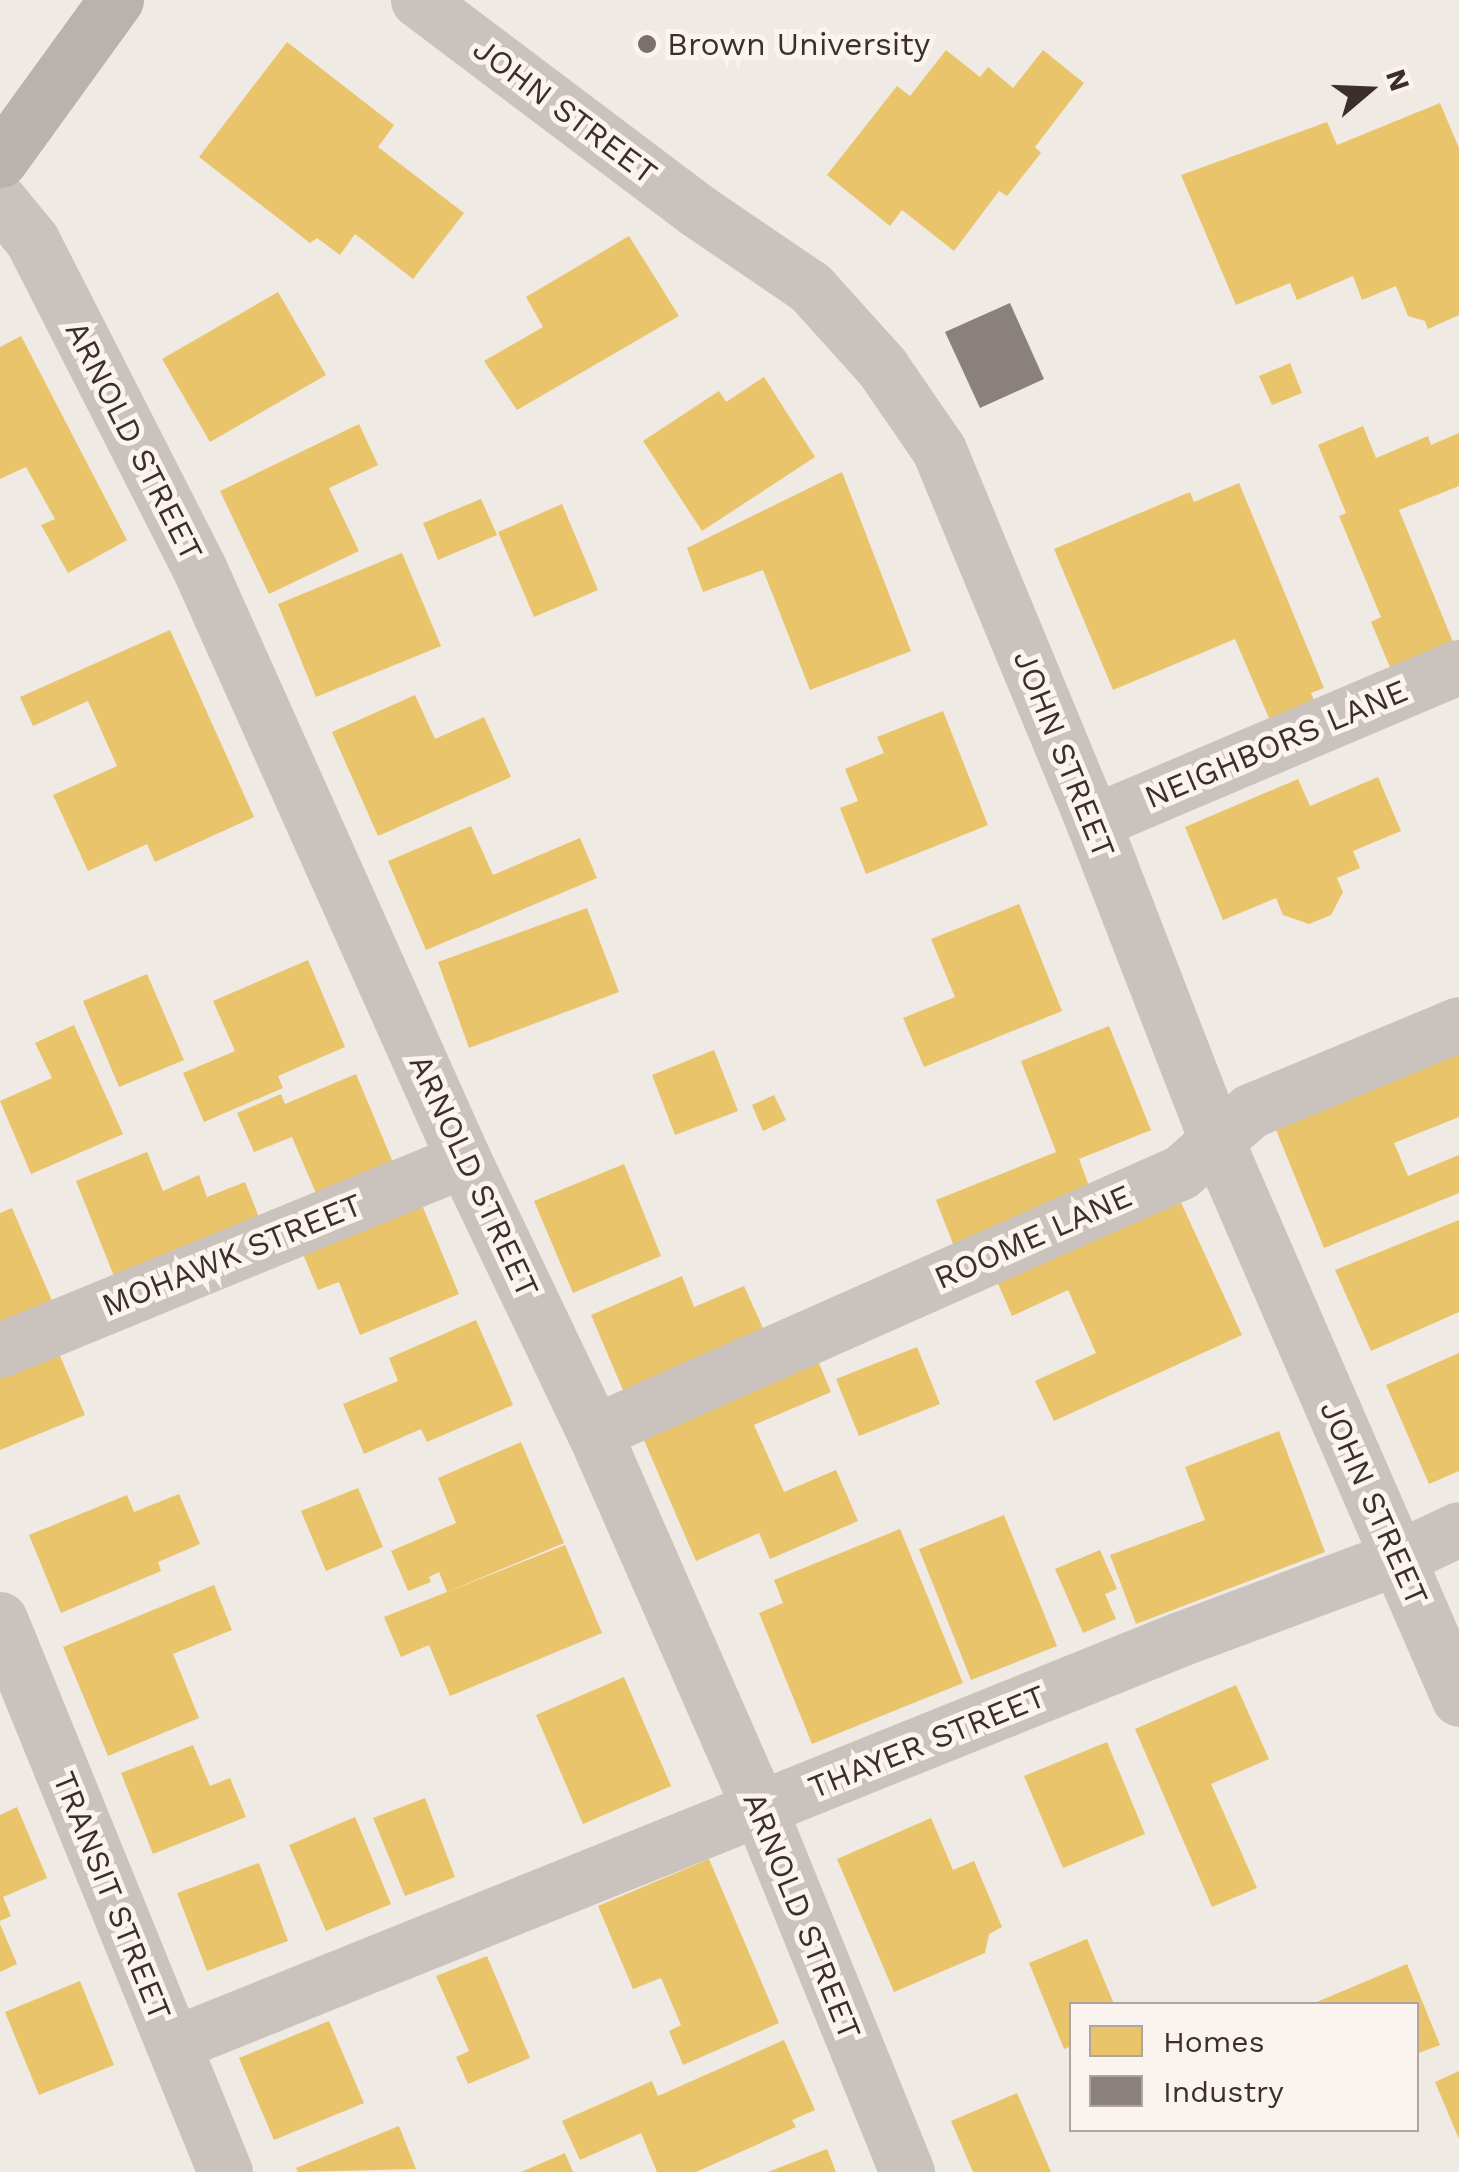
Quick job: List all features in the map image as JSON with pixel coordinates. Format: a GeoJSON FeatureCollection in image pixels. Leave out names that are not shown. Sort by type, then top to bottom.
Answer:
{"type":"FeatureCollection","features":[{"type":"Feature","properties":{"kind":"street"},"geometry":{"type":"LineString","coordinates":[[0,160],[116,0]]}},
{"type":"Feature","properties":{"kind":"street","name":"JOHN STREET"},"geometry":{"type":"LineString","coordinates":[[418,0],[698,211],[810,287],[882,367],[939,450],[1093,822],[1216,1142],[1459,1698]]}},
{"type":"Feature","properties":{"kind":"street","name":"ARNOLD STREET"},"geometry":{"type":"LineString","coordinates":[[0,201],[32,240],[200,570],[464,1160],[594,1432],[760,1810],[907,2172]]}},
{"type":"Feature","properties":{"kind":"street","name":"NEIGHBORS LANE"},"geometry":{"type":"LineString","coordinates":[[1093,822],[1459,666]]}},
{"type":"Feature","properties":{"kind":"street","name":"ROOME LANE"},"geometry":{"type":"LineString","coordinates":[[594,1432],[1181,1172],[1250,1111],[1459,1024]]}},
{"type":"Feature","properties":{"kind":"street","name":"MOHAWK STREET"},"geometry":{"type":"LineString","coordinates":[[0,1350],[464,1160]]}},
{"type":"Feature","properties":{"kind":"street","name":"THAYER STREET"},"geometry":{"type":"LineString","coordinates":[[172,2044],[1180,1640],[1397,1558],[1459,1530]]}},
{"type":"Feature","properties":{"kind":"street","name":"TRANSIT STREET"},"geometry":{"type":"LineString","coordinates":[[0,1619],[225,2172]]}},
{"type":"Feature","properties":{"kind":"building: Homes"},"geometry":{"type":"Polygon","coordinates":[[[287,42],[394,125],[378,147],[464,213],[413,279],[355,234],[340,255],[317,238],[310,243],[199,157],[287,42]]]}},
{"type":"Feature","properties":{"kind":"building: Homes"},"geometry":{"type":"Polygon","coordinates":[[[946,50],[980,77],[988,67],[1013,88],[1043,50],[1084,83],[1035,147],[1041,153],[1007,196],[999,191],[954,251],[902,210],[890,226],[827,175],[897,86],[910,96],[946,50]]]}},
{"type":"Feature","properties":{"kind":"building: Homes"},"geometry":{"type":"Polygon","coordinates":[[[1440,103],[1459,148],[1459,315],[1428,329],[1425,321],[1408,316],[1396,286],[1362,300],[1353,276],[1297,300],[1290,283],[1236,305],[1181,175],[1327,122],[1337,145],[1440,103]]]}},
{"type":"Feature","properties":{"kind":"building: Homes"},"geometry":{"type":"Polygon","coordinates":[[[629,236],[679,316],[517,410],[484,361],[543,327],[526,297],[629,236]]]}},
{"type":"Feature","properties":{"kind":"building: Homes"},"geometry":{"type":"Polygon","coordinates":[[[278,292],[326,375],[210,442],[162,359],[278,292]]]}},
{"type":"Feature","properties":{"kind":"building: Homes"},"geometry":{"type":"Polygon","coordinates":[[[21,336],[127,540],[68,573],[41,525],[55,519],[26,467],[0,479],[0,347],[21,336]]]}},
{"type":"Feature","properties":{"kind":"building: Homes"},"geometry":{"type":"Polygon","coordinates":[[[1290,363],[1302,393],[1272,405],[1259,376],[1290,363]]]}},
{"type":"Feature","properties":{"kind":"building: Homes"},"geometry":{"type":"Polygon","coordinates":[[[764,377],[815,457],[702,531],[643,441],[719,391],[726,402],[764,377]]]}},
{"type":"Feature","properties":{"kind":"building: Homes"},"geometry":{"type":"Polygon","coordinates":[[[359,424],[378,465],[329,488],[359,551],[269,594],[220,491],[359,424]]]}},
{"type":"Feature","properties":{"kind":"building: Homes"},"geometry":{"type":"Polygon","coordinates":[[[1363,426],[1376,458],[1428,436],[1431,445],[1459,433],[1459,486],[1399,510],[1455,647],[1392,672],[1371,622],[1381,617],[1339,516],[1346,513],[1318,445],[1363,426]]]}},
{"type":"Feature","properties":{"kind":"building: Homes"},"geometry":{"type":"Polygon","coordinates":[[[842,472],[911,651],[810,690],[763,570],[703,592],[687,548],[842,472]]]}},
{"type":"Feature","properties":{"kind":"building: Homes"},"geometry":{"type":"Polygon","coordinates":[[[1239,483],[1324,688],[1311,693],[1317,707],[1272,725],[1235,639],[1113,690],[1054,549],[1190,492],[1194,502],[1239,483]]]}},
{"type":"Feature","properties":{"kind":"building: Homes"},"geometry":{"type":"Polygon","coordinates":[[[481,499],[497,535],[438,560],[423,523],[481,499]]]}},
{"type":"Feature","properties":{"kind":"building: Homes"},"geometry":{"type":"Polygon","coordinates":[[[562,504],[598,590],[534,617],[498,532],[562,504]]]}},
{"type":"Feature","properties":{"kind":"building: Homes"},"geometry":{"type":"Polygon","coordinates":[[[402,553],[441,646],[316,697],[278,604],[402,553]]]}},
{"type":"Feature","properties":{"kind":"building: Homes"},"geometry":{"type":"Polygon","coordinates":[[[170,630],[254,817],[155,862],[147,844],[88,871],[53,795],[117,766],[88,701],[33,726],[20,697],[170,630]]]}},
{"type":"Feature","properties":{"kind":"building: Homes"},"geometry":{"type":"Polygon","coordinates":[[[415,695],[435,739],[484,717],[511,777],[378,836],[332,732],[415,695]]]}},
{"type":"Feature","properties":{"kind":"building: Homes"},"geometry":{"type":"Polygon","coordinates":[[[943,711],[988,825],[866,874],[840,808],[858,801],[845,769],[884,753],[877,737],[943,711]]]}},
{"type":"Feature","properties":{"kind":"building: Homes"},"geometry":{"type":"Polygon","coordinates":[[[1378,777],[1401,831],[1353,851],[1360,868],[1337,878],[1343,892],[1331,915],[1309,924],[1283,915],[1276,898],[1223,920],[1185,827],[1298,779],[1310,806],[1378,777]]]}},
{"type":"Feature","properties":{"kind":"building: Homes"},"geometry":{"type":"Polygon","coordinates":[[[471,826],[493,875],[580,838],[597,878],[426,950],[388,861],[471,826]]]}},
{"type":"Feature","properties":{"kind":"building: Homes"},"geometry":{"type":"Polygon","coordinates":[[[1019,904],[1062,1011],[924,1067],[903,1018],[955,997],[931,939],[1019,904]]]}},
{"type":"Feature","properties":{"kind":"building: Homes"},"geometry":{"type":"Polygon","coordinates":[[[587,908],[619,992],[469,1048],[438,962],[587,908]]]}},
{"type":"Feature","properties":{"kind":"building: Homes"},"geometry":{"type":"Polygon","coordinates":[[[308,960],[345,1047],[278,1076],[283,1088],[204,1122],[183,1073],[235,1051],[213,1001],[308,960]]]}},
{"type":"Feature","properties":{"kind":"building: Homes"},"geometry":{"type":"Polygon","coordinates":[[[147,974],[184,1060],[119,1087],[83,1001],[147,974]]]}},
{"type":"Feature","properties":{"kind":"building: Homes"},"geometry":{"type":"Polygon","coordinates":[[[74,1025],[123,1134],[31,1174],[0,1101],[52,1078],[35,1043],[74,1025]]]}},
{"type":"Feature","properties":{"kind":"building: Homes"},"geometry":{"type":"Polygon","coordinates":[[[1109,1026],[1151,1130],[1079,1159],[1092,1194],[955,1249],[936,1200],[1056,1152],[1021,1061],[1109,1026]]]}},
{"type":"Feature","properties":{"kind":"building: Homes"},"geometry":{"type":"Polygon","coordinates":[[[1459,1049],[1459,1117],[1394,1143],[1408,1176],[1459,1155],[1459,1193],[1324,1248],[1274,1125],[1459,1049]]]}},
{"type":"Feature","properties":{"kind":"building: Homes"},"geometry":{"type":"Polygon","coordinates":[[[714,1050],[738,1111],[675,1135],[652,1075],[714,1050]]]}},
{"type":"Feature","properties":{"kind":"building: Homes"},"geometry":{"type":"Polygon","coordinates":[[[356,1074],[394,1165],[318,1198],[292,1137],[254,1152],[237,1113],[281,1094],[285,1104],[356,1074]]]}},
{"type":"Feature","properties":{"kind":"building: Homes"},"geometry":{"type":"Polygon","coordinates":[[[774,1095],[786,1120],[763,1131],[752,1105],[774,1095]]]}},
{"type":"Feature","properties":{"kind":"building: Homes"},"geometry":{"type":"Polygon","coordinates":[[[147,1152],[163,1191],[199,1175],[207,1197],[245,1182],[263,1227],[117,1284],[76,1181],[147,1152]]]}},
{"type":"Feature","properties":{"kind":"building: Homes"},"geometry":{"type":"Polygon","coordinates":[[[624,1164],[661,1256],[573,1293],[534,1201],[624,1164]]]}},
{"type":"Feature","properties":{"kind":"building: Homes"},"geometry":{"type":"Polygon","coordinates":[[[417,1193],[459,1294],[360,1335],[339,1282],[318,1290],[298,1242],[417,1193]]]}},
{"type":"Feature","properties":{"kind":"building: Homes"},"geometry":{"type":"Polygon","coordinates":[[[1178,1196],[1242,1335],[1054,1421],[1035,1381],[1096,1353],[1068,1290],[1012,1316],[996,1279],[1178,1196]]]}},
{"type":"Feature","properties":{"kind":"building: Homes"},"geometry":{"type":"Polygon","coordinates":[[[12,1208],[56,1310],[0,1334],[0,1213],[12,1208]]]}},
{"type":"Feature","properties":{"kind":"building: Homes"},"geometry":{"type":"Polygon","coordinates":[[[1459,1220],[1459,1312],[1371,1351],[1335,1270],[1459,1220]]]}},
{"type":"Feature","properties":{"kind":"building: Homes"},"geometry":{"type":"Polygon","coordinates":[[[682,1276],[694,1307],[744,1286],[766,1335],[625,1395],[591,1315],[682,1276]]]}},
{"type":"Feature","properties":{"kind":"building: Homes"},"geometry":{"type":"Polygon","coordinates":[[[476,1320],[513,1405],[427,1442],[421,1429],[364,1454],[343,1404],[398,1381],[389,1358],[476,1320]]]}},
{"type":"Feature","properties":{"kind":"building: Homes"},"geometry":{"type":"Polygon","coordinates":[[[55,1344],[85,1415],[0,1450],[0,1367],[55,1344]]]}},
{"type":"Feature","properties":{"kind":"building: Homes"},"geometry":{"type":"Polygon","coordinates":[[[917,1347],[940,1404],[859,1436],[836,1379],[917,1347]]]}},
{"type":"Feature","properties":{"kind":"building: Homes"},"geometry":{"type":"Polygon","coordinates":[[[1459,1353],[1459,1471],[1429,1484],[1386,1385],[1459,1353]]]}},
{"type":"Feature","properties":{"kind":"building: Homes"},"geometry":{"type":"Polygon","coordinates":[[[816,1356],[831,1392],[754,1425],[784,1492],[836,1470],[858,1521],[770,1559],[759,1533],[696,1561],[643,1438],[816,1356]]]}},
{"type":"Feature","properties":{"kind":"building: Homes"},"geometry":{"type":"Polygon","coordinates":[[[1279,1431],[1325,1552],[1136,1624],[1110,1555],[1205,1520],[1185,1467],[1279,1431]]]}},
{"type":"Feature","properties":{"kind":"building: Homes"},"geometry":{"type":"Polygon","coordinates":[[[521,1442],[564,1543],[447,1592],[439,1572],[429,1577],[431,1582],[408,1591],[391,1551],[456,1523],[438,1478],[521,1442]]]}},
{"type":"Feature","properties":{"kind":"building: Homes"},"geometry":{"type":"Polygon","coordinates":[[[358,1488],[383,1547],[326,1571],[301,1511],[358,1488]]]}},
{"type":"Feature","properties":{"kind":"building: Homes"},"geometry":{"type":"Polygon","coordinates":[[[179,1494],[200,1544],[158,1562],[161,1571],[61,1613],[29,1535],[127,1495],[134,1512],[179,1494]]]}},
{"type":"Feature","properties":{"kind":"building: Homes"},"geometry":{"type":"Polygon","coordinates":[[[1004,1515],[1057,1646],[971,1680],[919,1549],[1004,1515]]]}},
{"type":"Feature","properties":{"kind":"building: Homes"},"geometry":{"type":"Polygon","coordinates":[[[900,1529],[963,1683],[812,1744],[759,1613],[783,1603],[774,1580],[900,1529]]]}},
{"type":"Feature","properties":{"kind":"building: Homes"},"geometry":{"type":"Polygon","coordinates":[[[565,1545],[602,1633],[450,1696],[429,1645],[401,1657],[384,1617],[565,1545]]]}},
{"type":"Feature","properties":{"kind":"building: Homes"},"geometry":{"type":"Polygon","coordinates":[[[1100,1550],[1117,1589],[1105,1594],[1116,1619],[1083,1633],[1055,1569],[1100,1550]]]}},
{"type":"Feature","properties":{"kind":"building: Homes"},"geometry":{"type":"Polygon","coordinates":[[[214,1585],[232,1630],[173,1654],[199,1718],[108,1756],[63,1647],[214,1585]]]}},
{"type":"Feature","properties":{"kind":"building: Homes"},"geometry":{"type":"Polygon","coordinates":[[[624,1677],[671,1786],[583,1824],[536,1715],[624,1677]]]}},
{"type":"Feature","properties":{"kind":"building: Homes"},"geometry":{"type":"Polygon","coordinates":[[[1236,1685],[1269,1759],[1211,1784],[1257,1888],[1212,1907],[1135,1729],[1236,1685]]]}},
{"type":"Feature","properties":{"kind":"building: Homes"},"geometry":{"type":"Polygon","coordinates":[[[1107,1742],[1145,1834],[1063,1868],[1024,1776],[1107,1742]]]}},
{"type":"Feature","properties":{"kind":"building: Homes"},"geometry":{"type":"Polygon","coordinates":[[[193,1745],[210,1786],[230,1778],[246,1817],[153,1854],[121,1773],[193,1745]]]}},
{"type":"Feature","properties":{"kind":"building: Homes"},"geometry":{"type":"Polygon","coordinates":[[[425,1798],[455,1877],[405,1896],[373,1818],[425,1798]]]}},
{"type":"Feature","properties":{"kind":"building: Homes"},"geometry":{"type":"Polygon","coordinates":[[[17,1807],[47,1878],[3,1897],[11,1916],[0,1921],[0,1815],[17,1807]]]}},
{"type":"Feature","properties":{"kind":"building: Homes"},"geometry":{"type":"Polygon","coordinates":[[[355,1817],[391,1904],[326,1931],[289,1845],[355,1817]]]}},
{"type":"Feature","properties":{"kind":"building: Homes"},"geometry":{"type":"Polygon","coordinates":[[[931,1818],[953,1870],[974,1861],[1002,1927],[989,1934],[985,1953],[894,1992],[837,1859],[931,1818]]]}},
{"type":"Feature","properties":{"kind":"building: Homes"},"geometry":{"type":"Polygon","coordinates":[[[709,1859],[779,2023],[683,2065],[669,2031],[681,2025],[661,1978],[633,1989],[598,1906],[709,1859]]]}},
{"type":"Feature","properties":{"kind":"building: Homes"},"geometry":{"type":"Polygon","coordinates":[[[259,1863],[288,1941],[207,1971],[177,1893],[259,1863]]]}},
{"type":"Feature","properties":{"kind":"building: Homes"},"geometry":{"type":"Polygon","coordinates":[[[0,1924],[17,1964],[0,1972],[0,1924]]]}},
{"type":"Feature","properties":{"kind":"building: Homes"},"geometry":{"type":"Polygon","coordinates":[[[1087,1939],[1113,2002],[1069,2002],[1069,2047],[1064,2049],[1029,1963],[1087,1939]]]}},
{"type":"Feature","properties":{"kind":"building: Homes"},"geometry":{"type":"Polygon","coordinates":[[[487,1956],[530,2058],[468,2084],[456,2057],[469,2051],[436,1976],[487,1956]]]}},
{"type":"Feature","properties":{"kind":"building: Homes"},"geometry":{"type":"Polygon","coordinates":[[[1407,1964],[1440,2045],[1419,2053],[1419,2002],[1317,2002],[1407,1964]]]}},
{"type":"Feature","properties":{"kind":"building: Homes"},"geometry":{"type":"Polygon","coordinates":[[[80,1981],[114,2065],[39,2095],[5,2012],[80,1981]]]}},
{"type":"Feature","properties":{"kind":"building: Homes"},"geometry":{"type":"Polygon","coordinates":[[[329,2021],[364,2103],[274,2140],[239,2058],[329,2021]]]}},
{"type":"Feature","properties":{"kind":"building: Homes"},"geometry":{"type":"Polygon","coordinates":[[[784,2040],[815,2110],[792,2120],[796,2127],[696,2172],[657,2172],[641,2133],[580,2160],[562,2121],[652,2081],[658,2096],[784,2040]]]}},
{"type":"Feature","properties":{"kind":"building: Homes"},"geometry":{"type":"Polygon","coordinates":[[[1459,2071],[1459,2139],[1435,2082],[1459,2071]]]}},
{"type":"Feature","properties":{"kind":"building: Homes"},"geometry":{"type":"Polygon","coordinates":[[[1017,2093],[1051,2172],[973,2172],[951,2121],[1017,2093]]]}},
{"type":"Feature","properties":{"kind":"building: Homes"},"geometry":{"type":"Polygon","coordinates":[[[399,2126],[416,2169],[298,2172],[296,2168],[399,2126]]]}},
{"type":"Feature","properties":{"kind":"building: Homes"},"geometry":{"type":"Polygon","coordinates":[[[827,2149],[836,2172],[768,2172],[827,2149]]]}},
{"type":"Feature","properties":{"kind":"building: Homes"},"geometry":{"type":"Polygon","coordinates":[[[565,2153],[573,2172],[521,2172],[565,2153]]]}},
{"type":"Feature","properties":{"kind":"building: Industry"},"geometry":{"type":"Polygon","coordinates":[[[1010,303],[1044,379],[980,408],[945,332],[1010,303]]]}},
{"type":"Feature","properties":{"kind":"place","name":"Brown University"},"geometry":{"type":"Point","coordinates":[647,44]}}]}
